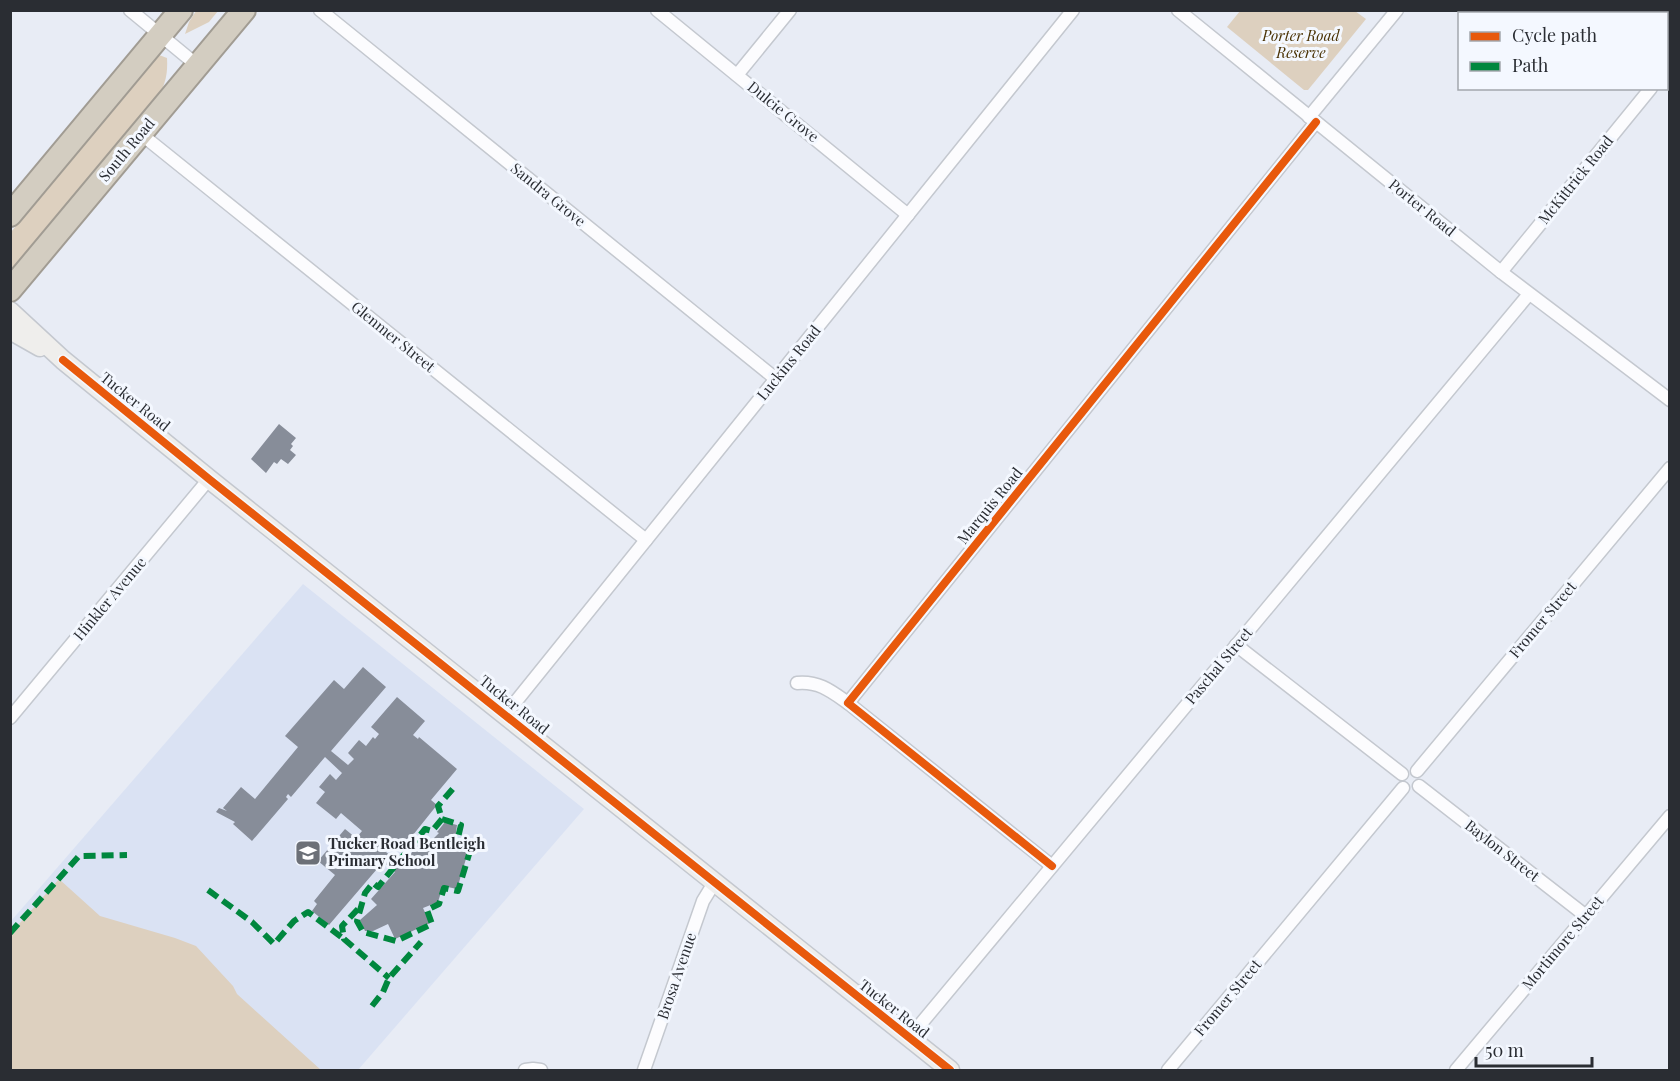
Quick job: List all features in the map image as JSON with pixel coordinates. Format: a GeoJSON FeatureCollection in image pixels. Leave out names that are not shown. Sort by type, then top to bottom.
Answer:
{"type":"FeatureCollection","features":[{"type":"Feature","properties":{"kind":"highway"},"geometry":{"type":"LineString","coordinates":[[10,215],[181,10]]}},
{"type":"Feature","properties":{"kind":"highway","name":"South Road"},"geometry":{"type":"LineString","coordinates":[[10,290],[244,10]]}},
{"type":"Feature","properties":{"kind":"street"},"geometry":{"type":"LineString","coordinates":[[130,10],[198,66]]}},
{"type":"Feature","properties":{"kind":"street","name":"Sandra Grove"},"geometry":{"type":"LineString","coordinates":[[320,10],[776,379]]}},
{"type":"Feature","properties":{"kind":"street","name":"Dulcie Grove"},"geometry":{"type":"LineString","coordinates":[[657,10],[908,215]]}},
{"type":"Feature","properties":{"kind":"street"},"geometry":{"type":"LineString","coordinates":[[737,75],[789,10]]}},
{"type":"Feature","properties":{"kind":"street","name":"Luckins Road"},"geometry":{"type":"LineString","coordinates":[[505,715],[1073,10]]}},
{"type":"Feature","properties":{"kind":"street","name":"Porter Road"},"geometry":{"type":"LineString","coordinates":[[1178,10],[1501,272],[1670,400]]}},
{"type":"Feature","properties":{"kind":"street","name":"Marquis Road"},"geometry":{"type":"LineString","coordinates":[[848,703],[1313,120],[1396,10]]}},
{"type":"Feature","properties":{"kind":"street","name":"McKittrick Road"},"geometry":{"type":"LineString","coordinates":[[1501,272],[1649,90]]}},
{"type":"Feature","properties":{"kind":"street","name":"Glenmer Street"},"geometry":{"type":"LineString","coordinates":[[141,134],[646,540]]}},
{"type":"Feature","properties":{"kind":"street","name":"Paschal Street"},"geometry":{"type":"LineString","coordinates":[[909,1038],[1529,294]]}},
{"type":"Feature","properties":{"kind":"street","name":"Tucker Road"},"geometry":{"type":"LineString","coordinates":[[10,310],[63,360],[950,1071]]}},
{"type":"Feature","properties":{"kind":"street","name":"Tucker Road"},"geometry":{"type":"LineString","coordinates":[[10,330],[63,360]]}},
{"type":"Feature","properties":{"kind":"street","name":"Fromer Street"},"geometry":{"type":"LineString","coordinates":[[1417,771],[1670,468]]}},
{"type":"Feature","properties":{"kind":"street","name":"Hinkler Avenue"},"geometry":{"type":"LineString","coordinates":[[10,718],[210,479]]}},
{"type":"Feature","properties":{"kind":"street"},"geometry":{"type":"LineString","coordinates":[[1236,645],[1402,774]]}},
{"type":"Feature","properties":{"kind":"street"},"geometry":{"type":"LineString","coordinates":[[797,683],[808,682],[824,686],[848,703],[1052,866]]}},
{"type":"Feature","properties":{"kind":"street"},"geometry":{"type":"LineString","coordinates":[[1407,770],[1417,771],[1421,777],[1419,786],[1410,790],[1403,788],[1400,779],[1402,774],[1407,770]]}},
{"type":"Feature","properties":{"kind":"street","name":"Baylon Street"},"geometry":{"type":"LineString","coordinates":[[1419,786],[1586,916]]}},
{"type":"Feature","properties":{"kind":"street","name":"Fromer Street"},"geometry":{"type":"LineString","coordinates":[[1168,1071],[1403,788]]}},
{"type":"Feature","properties":{"kind":"street","name":"Mortimore Street"},"geometry":{"type":"LineString","coordinates":[[1456,1071],[1670,816]]}},
{"type":"Feature","properties":{"kind":"street","name":"Brosa Avenue"},"geometry":{"type":"LineString","coordinates":[[644,1071],[703,901],[714,883]]}},
{"type":"Feature","properties":{"kind":"street"},"geometry":{"type":"LineString","coordinates":[[525,1071],[533,1069],[541,1071]]}},
{"type":"Feature","properties":{"kind":"shaded area","name":"Tucker Road Bentleigh Primary School"},"geometry":{"type":"Polygon","coordinates":[[[303,584],[584,809],[358,1070],[11,1070],[11,921],[303,584]]]}},
{"type":"Feature","properties":{"kind":"green space"},"geometry":{"type":"Polygon","coordinates":[[[196,11],[218,11],[209,22],[185,34],[189,22],[196,11]]]}},
{"type":"Feature","properties":{"kind":"green space","name":"Porter Road Reserve"},"geometry":{"type":"Polygon","coordinates":[[[1240,11],[1355,11],[1366,19],[1308,90],[1304,90],[1227,27],[1240,11]]]}},
{"type":"Feature","properties":{"kind":"green space"},"geometry":{"type":"Polygon","coordinates":[[[159,55],[167,58],[167,70],[164,85],[156,100],[11,272],[11,232],[159,55]]]}},
{"type":"Feature","properties":{"kind":"green space"},"geometry":{"type":"Polygon","coordinates":[[[59,879],[100,916],[196,946],[233,986],[237,994],[321,1070],[11,1070],[11,933],[59,879]]]}},
{"type":"Feature","properties":{"kind":"building"},"geometry":{"type":"Polygon","coordinates":[[[279,424],[296,438],[290,450],[296,455],[288,464],[281,459],[277,464],[274,462],[266,473],[251,459],[279,424]]]}},
{"type":"Feature","properties":{"kind":"building"},"geometry":{"type":"Polygon","coordinates":[[[363,667],[386,687],[331,751],[348,765],[354,759],[348,753],[359,740],[366,746],[373,737],[375,739],[379,734],[371,727],[397,697],[425,721],[413,735],[418,739],[419,737],[457,769],[431,800],[437,805],[413,835],[401,847],[395,842],[386,852],[401,865],[426,836],[432,840],[445,822],[457,825],[454,847],[468,852],[457,889],[443,886],[438,902],[423,908],[430,923],[395,939],[388,924],[373,931],[365,931],[360,920],[377,905],[371,899],[395,872],[383,862],[329,925],[312,911],[317,904],[314,901],[335,875],[318,861],[345,829],[356,838],[362,831],[341,813],[336,819],[316,803],[325,792],[319,787],[330,774],[336,780],[342,773],[325,757],[291,797],[288,794],[286,797],[288,799],[252,841],[233,824],[235,822],[216,812],[219,808],[227,811],[223,808],[241,787],[255,799],[298,747],[285,736],[334,680],[344,689],[363,667]]]}},
{"type":"Feature","properties":{"kind":"marked path"},"geometry":{"type":"LineString","coordinates":[[442,819],[432,831],[425,829],[378,887],[373,883],[365,893],[357,921],[363,932],[396,941],[432,924],[427,910],[439,904],[444,888],[458,891],[470,851],[456,846],[461,825],[442,819],[438,806],[456,785]]}},
{"type":"Feature","properties":{"kind":"marked path"},"geometry":{"type":"LineString","coordinates":[[10,933],[79,856],[127,855]]}},
{"type":"Feature","properties":{"kind":"marked path"},"geometry":{"type":"LineString","coordinates":[[208,890],[252,922],[274,944],[294,921],[308,912],[344,939]]}},
{"type":"Feature","properties":{"kind":"marked path"},"geometry":{"type":"LineString","coordinates":[[358,909],[342,926],[344,939],[389,978]]}},
{"type":"Feature","properties":{"kind":"marked path"},"geometry":{"type":"LineString","coordinates":[[372,1006],[383,992],[389,978],[421,942]]}},
{"type":"Feature","properties":{"kind":"cycle path"},"geometry":{"type":"LineString","coordinates":[[1052,866],[848,703],[1316,122]]}},
{"type":"Feature","properties":{"kind":"cycle path"},"geometry":{"type":"LineString","coordinates":[[63,360],[950,1070]]}},
{"type":"Feature","properties":{"kind":"place","name":"Tucker Road Bentleigh Primary School"},"geometry":{"type":"Point","coordinates":[308,853]}}]}
